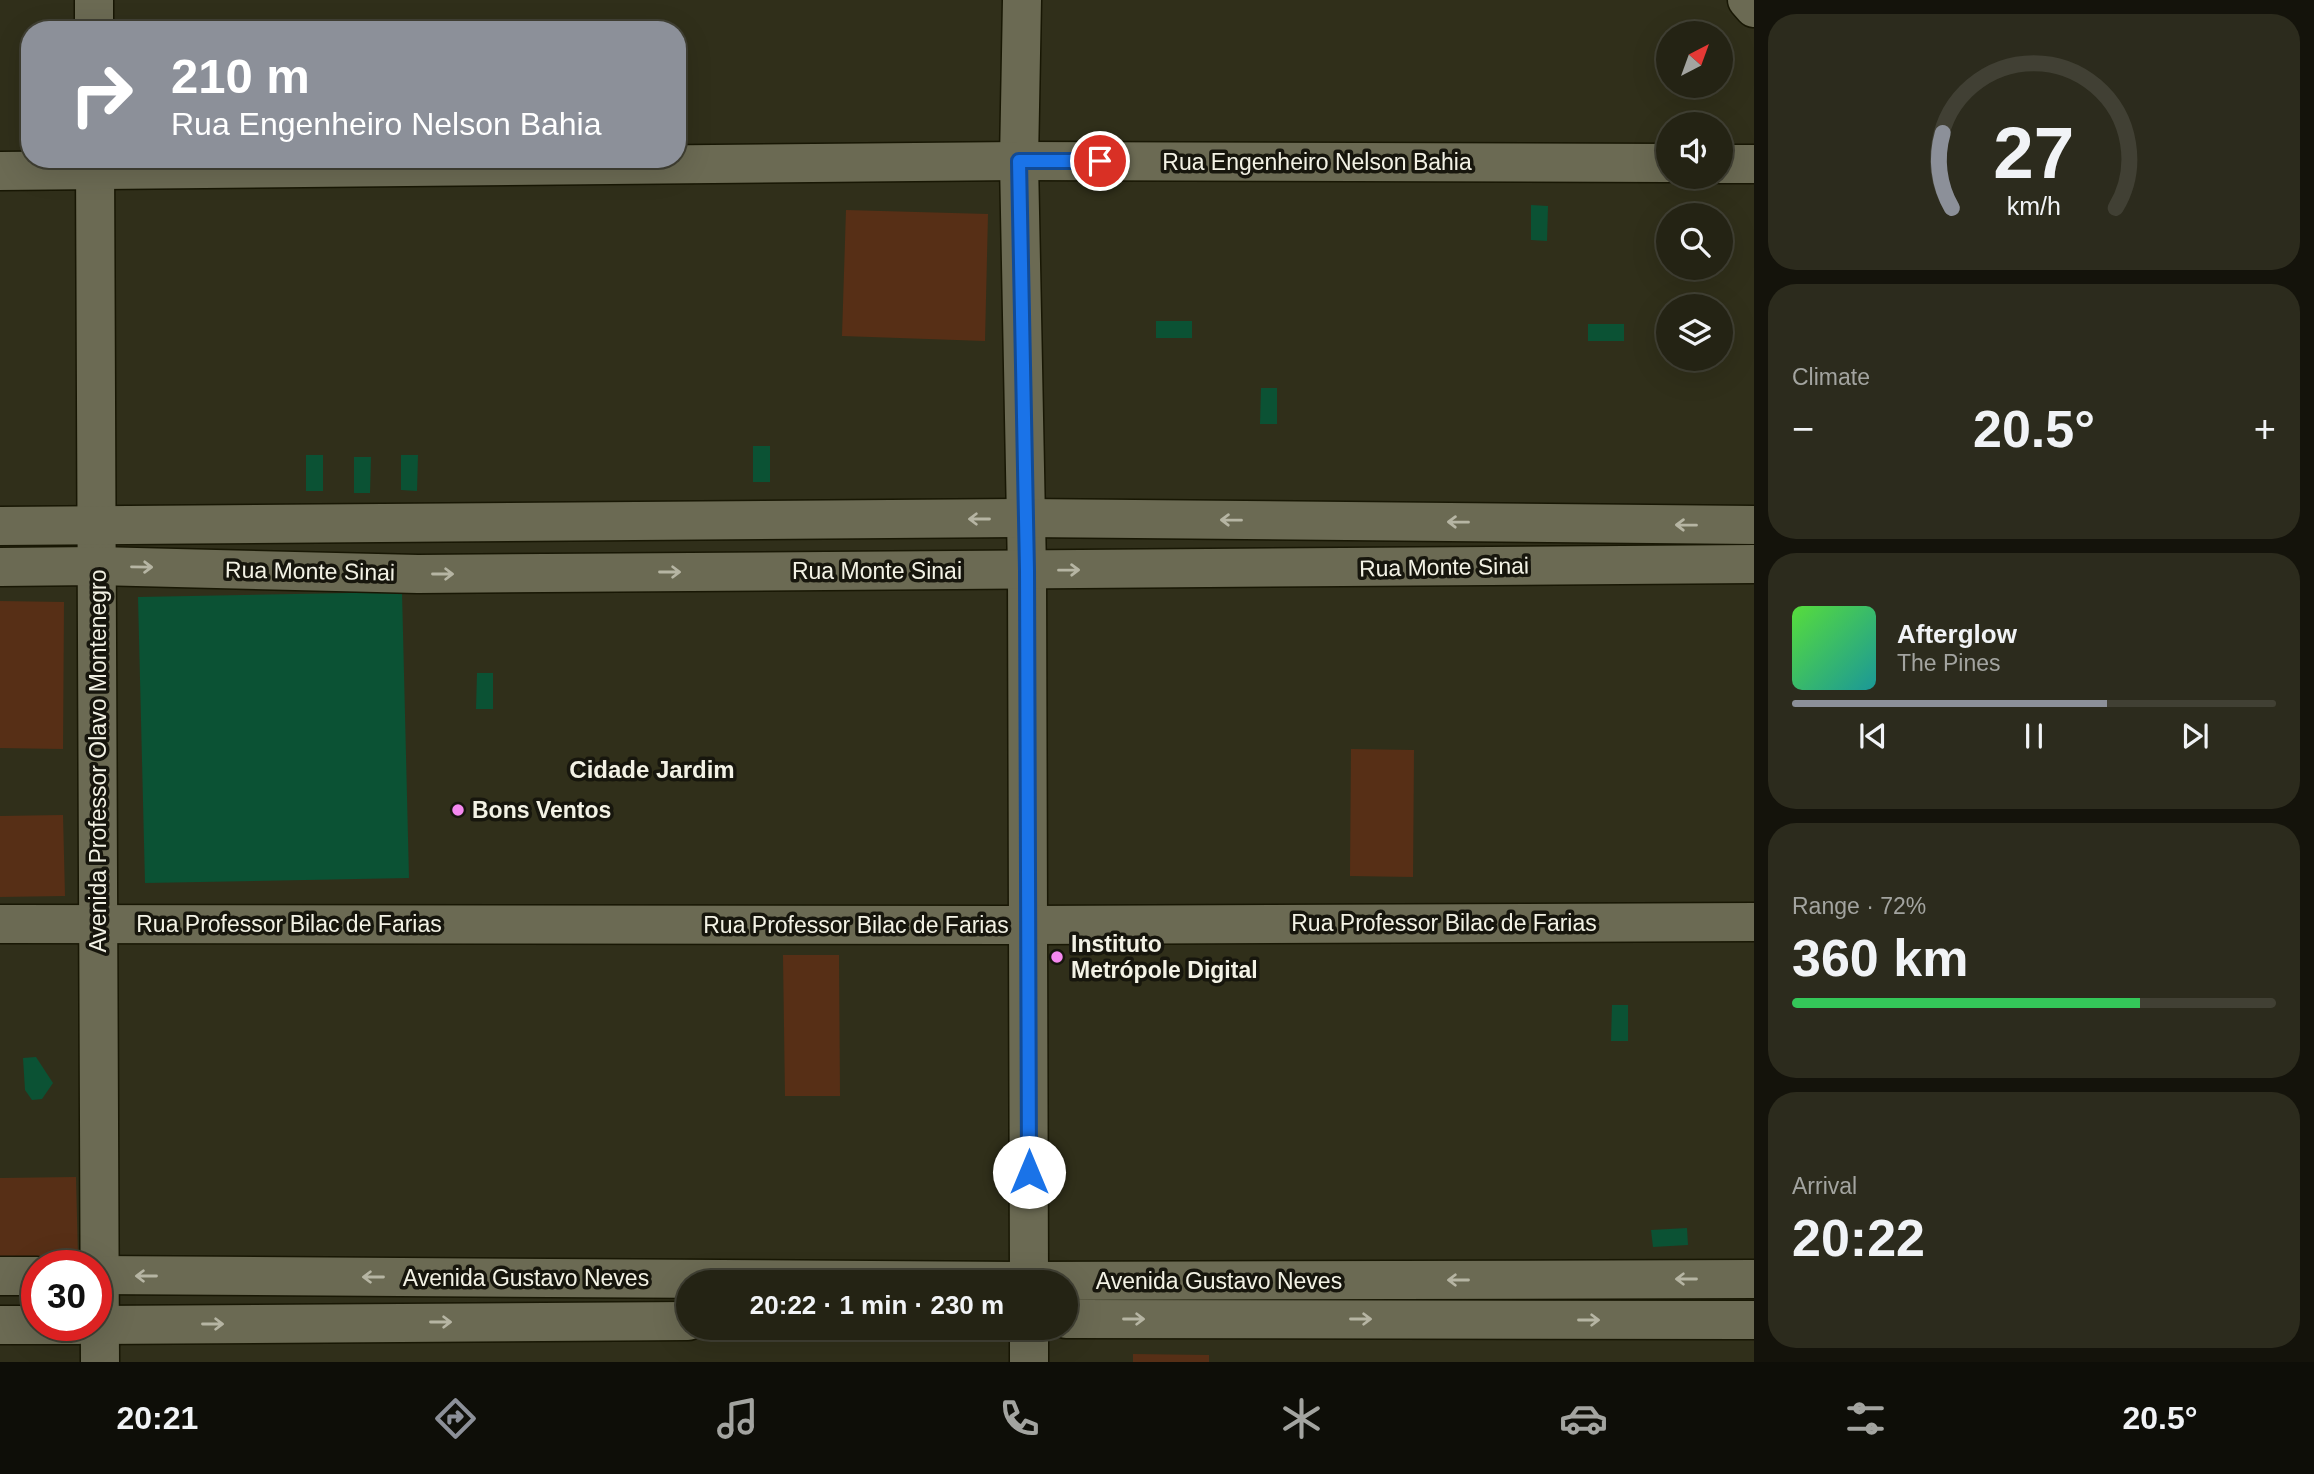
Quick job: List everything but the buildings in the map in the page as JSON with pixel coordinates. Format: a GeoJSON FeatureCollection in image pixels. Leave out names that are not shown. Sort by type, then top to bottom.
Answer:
{"type":"FeatureCollection","features":[{"type":"Feature","properties":{"kind":"street"},"geometry":{"type":"LineString","coordinates":[[94,0],[94,21]]}},
{"type":"Feature","properties":{"kind":"street"},"geometry":{"type":"LineString","coordinates":[[1023,0],[1019,161],[1027,570],[1029,1270]]}},
{"type":"Feature","properties":{"kind":"street"},"geometry":{"type":"LineString","coordinates":[[1746,0],[1754,8]]}},
{"type":"Feature","properties":{"kind":"street","name":"Rua Engenheiro Nelson Bahia"},"geometry":{"type":"LineString","coordinates":[[686,162],[1656,163]]}},
{"type":"Feature","properties":{"kind":"street"},"geometry":{"type":"LineString","coordinates":[[1733,164],[1754,164]]}},
{"type":"Feature","properties":{"kind":"street","name":"Rua Engenheiro Nelson Bahia"},"geometry":{"type":"LineString","coordinates":[[0,171],[48,168]]}},
{"type":"Feature","properties":{"kind":"street","name":"Avenida Professor Olavo Montenegro"},"geometry":{"type":"LineString","coordinates":[[95,168],[98,1250]]}},
{"type":"Feature","properties":{"kind":"street","name":"Rua Monte Sinai"},"geometry":{"type":"LineString","coordinates":[[0,526],[1026,518],[1754,525]]}},
{"type":"Feature","properties":{"kind":"street","name":"Rua Monte Sinai"},"geometry":{"type":"LineString","coordinates":[[0,567],[97,566],[418,574],[1754,564]]}},
{"type":"Feature","properties":{"kind":"street","name":"Rua Professor Bilac de Farias"},"geometry":{"type":"LineString","coordinates":[[0,924],[1030,925],[1754,922]]}},
{"type":"Feature","properties":{"kind":"street","name":"Avenida Gustavo Neves"},"geometry":{"type":"LineString","coordinates":[[112,1275],[676,1279]]}},
{"type":"Feature","properties":{"kind":"street"},"geometry":{"type":"LineString","coordinates":[[0,1276],[21,1276]]}},
{"type":"Feature","properties":{"kind":"street","name":"Avenida Gustavo Neves"},"geometry":{"type":"LineString","coordinates":[[1078,1282],[1754,1279]]}},
{"type":"Feature","properties":{"kind":"street","name":"Avenida Gustavo Neves"},"geometry":{"type":"LineString","coordinates":[[1078,1319],[1754,1320]]}},
{"type":"Feature","properties":{"kind":"street","name":"Avenida Gustavo Neves"},"geometry":{"type":"LineString","coordinates":[[112,1325],[676,1321]]}},
{"type":"Feature","properties":{"kind":"street","name":"Avenida Gustavo Neves"},"geometry":{"type":"LineString","coordinates":[[0,1325],[21,1325]]}},
{"type":"Feature","properties":{"kind":"street"},"geometry":{"type":"LineString","coordinates":[[1028,1340],[1029,1362]]}},
{"type":"Feature","properties":{"kind":"street","name":"Avenida Professor Olavo Montenegro"},"geometry":{"type":"LineString","coordinates":[[95,1341],[100,1362]]}},
{"type":"Feature","properties":{"kind":"shaded area"},"geometry":{"type":"Polygon","coordinates":[[[1531,205],[1548,206],[1547,241],[1531,240],[1531,205]]]}},
{"type":"Feature","properties":{"kind":"shaded area"},"geometry":{"type":"Polygon","coordinates":[[[846,210],[988,214],[985,341],[842,336],[846,210]]]}},
{"type":"Feature","properties":{"kind":"shaded area"},"geometry":{"type":"Polygon","coordinates":[[[1156,321],[1192,321],[1192,338],[1156,338],[1156,321]]]}},
{"type":"Feature","properties":{"kind":"shaded area"},"geometry":{"type":"Polygon","coordinates":[[[1588,324],[1624,324],[1624,341],[1588,341],[1588,324]]]}},
{"type":"Feature","properties":{"kind":"shaded area"},"geometry":{"type":"Polygon","coordinates":[[[1261,388],[1277,388],[1277,424],[1260,424],[1261,388]]]}},
{"type":"Feature","properties":{"kind":"shaded area"},"geometry":{"type":"Polygon","coordinates":[[[753,446],[770,446],[770,482],[753,482],[753,446]]]}},
{"type":"Feature","properties":{"kind":"shaded area"},"geometry":{"type":"Polygon","coordinates":[[[306,455],[323,455],[323,491],[306,491],[306,455]]]}},
{"type":"Feature","properties":{"kind":"shaded area"},"geometry":{"type":"Polygon","coordinates":[[[401,455],[418,455],[417,491],[401,490],[401,455]]]}},
{"type":"Feature","properties":{"kind":"shaded area"},"geometry":{"type":"Polygon","coordinates":[[[354,457],[371,457],[370,493],[354,493],[354,457]]]}},
{"type":"Feature","properties":{"kind":"shaded area"},"geometry":{"type":"Polygon","coordinates":[[[402,592],[409,878],[145,883],[138,597],[402,592]]]}},
{"type":"Feature","properties":{"kind":"shaded area"},"geometry":{"type":"Polygon","coordinates":[[[0,601],[64,602],[63,749],[0,748],[0,601]]]}},
{"type":"Feature","properties":{"kind":"shaded area"},"geometry":{"type":"Polygon","coordinates":[[[477,673],[493,673],[493,709],[476,709],[477,673]]]}},
{"type":"Feature","properties":{"kind":"shaded area"},"geometry":{"type":"Polygon","coordinates":[[[1351,749],[1414,750],[1413,877],[1350,876],[1351,749]]]}},
{"type":"Feature","properties":{"kind":"shaded area"},"geometry":{"type":"Polygon","coordinates":[[[63,815],[65,896],[0,897],[0,816],[63,815]]]}},
{"type":"Feature","properties":{"kind":"shaded area"},"geometry":{"type":"Polygon","coordinates":[[[783,955],[839,955],[840,1096],[785,1096],[783,955]]]}},
{"type":"Feature","properties":{"kind":"shaded area"},"geometry":{"type":"Polygon","coordinates":[[[1612,1005],[1628,1005],[1628,1041],[1611,1041],[1612,1005]]]}},
{"type":"Feature","properties":{"kind":"shaded area"},"geometry":{"type":"Polygon","coordinates":[[[36,1057],[53,1083],[42,1099],[32,1100],[25,1090],[23,1058],[36,1057]]]}},
{"type":"Feature","properties":{"kind":"shaded area"},"geometry":{"type":"Polygon","coordinates":[[[76,1177],[78,1250],[21,1250],[21,1259],[0,1259],[0,1178],[76,1177]]]}},
{"type":"Feature","properties":{"kind":"shaded area"},"geometry":{"type":"Polygon","coordinates":[[[1687,1228],[1688,1245],[1653,1247],[1651,1230],[1687,1228]]]}},
{"type":"Feature","properties":{"kind":"shaded area"},"geometry":{"type":"Polygon","coordinates":[[[1133,1354],[1209,1355],[1209,1362],[1133,1362],[1133,1354]]]}},
{"type":"Feature","properties":{"kind":"place","name":"Bons Ventos"},"geometry":{"type":"Point","coordinates":[458,810]}},
{"type":"Feature","properties":{"kind":"place","name":"Instituto Metrópole Digital"},"geometry":{"type":"Point","coordinates":[1057,957]}},
{"type":"Feature","properties":{"kind":"district","name":"Cidade Jardim"},"geometry":{"type":"Point","coordinates":[652,770]}},
{"type":"Feature","properties":{"kind":"route"},"geometry":{"type":"LineString","coordinates":[[1029,1172],[1027,570],[1019,161],[1100,161]]}}]}
